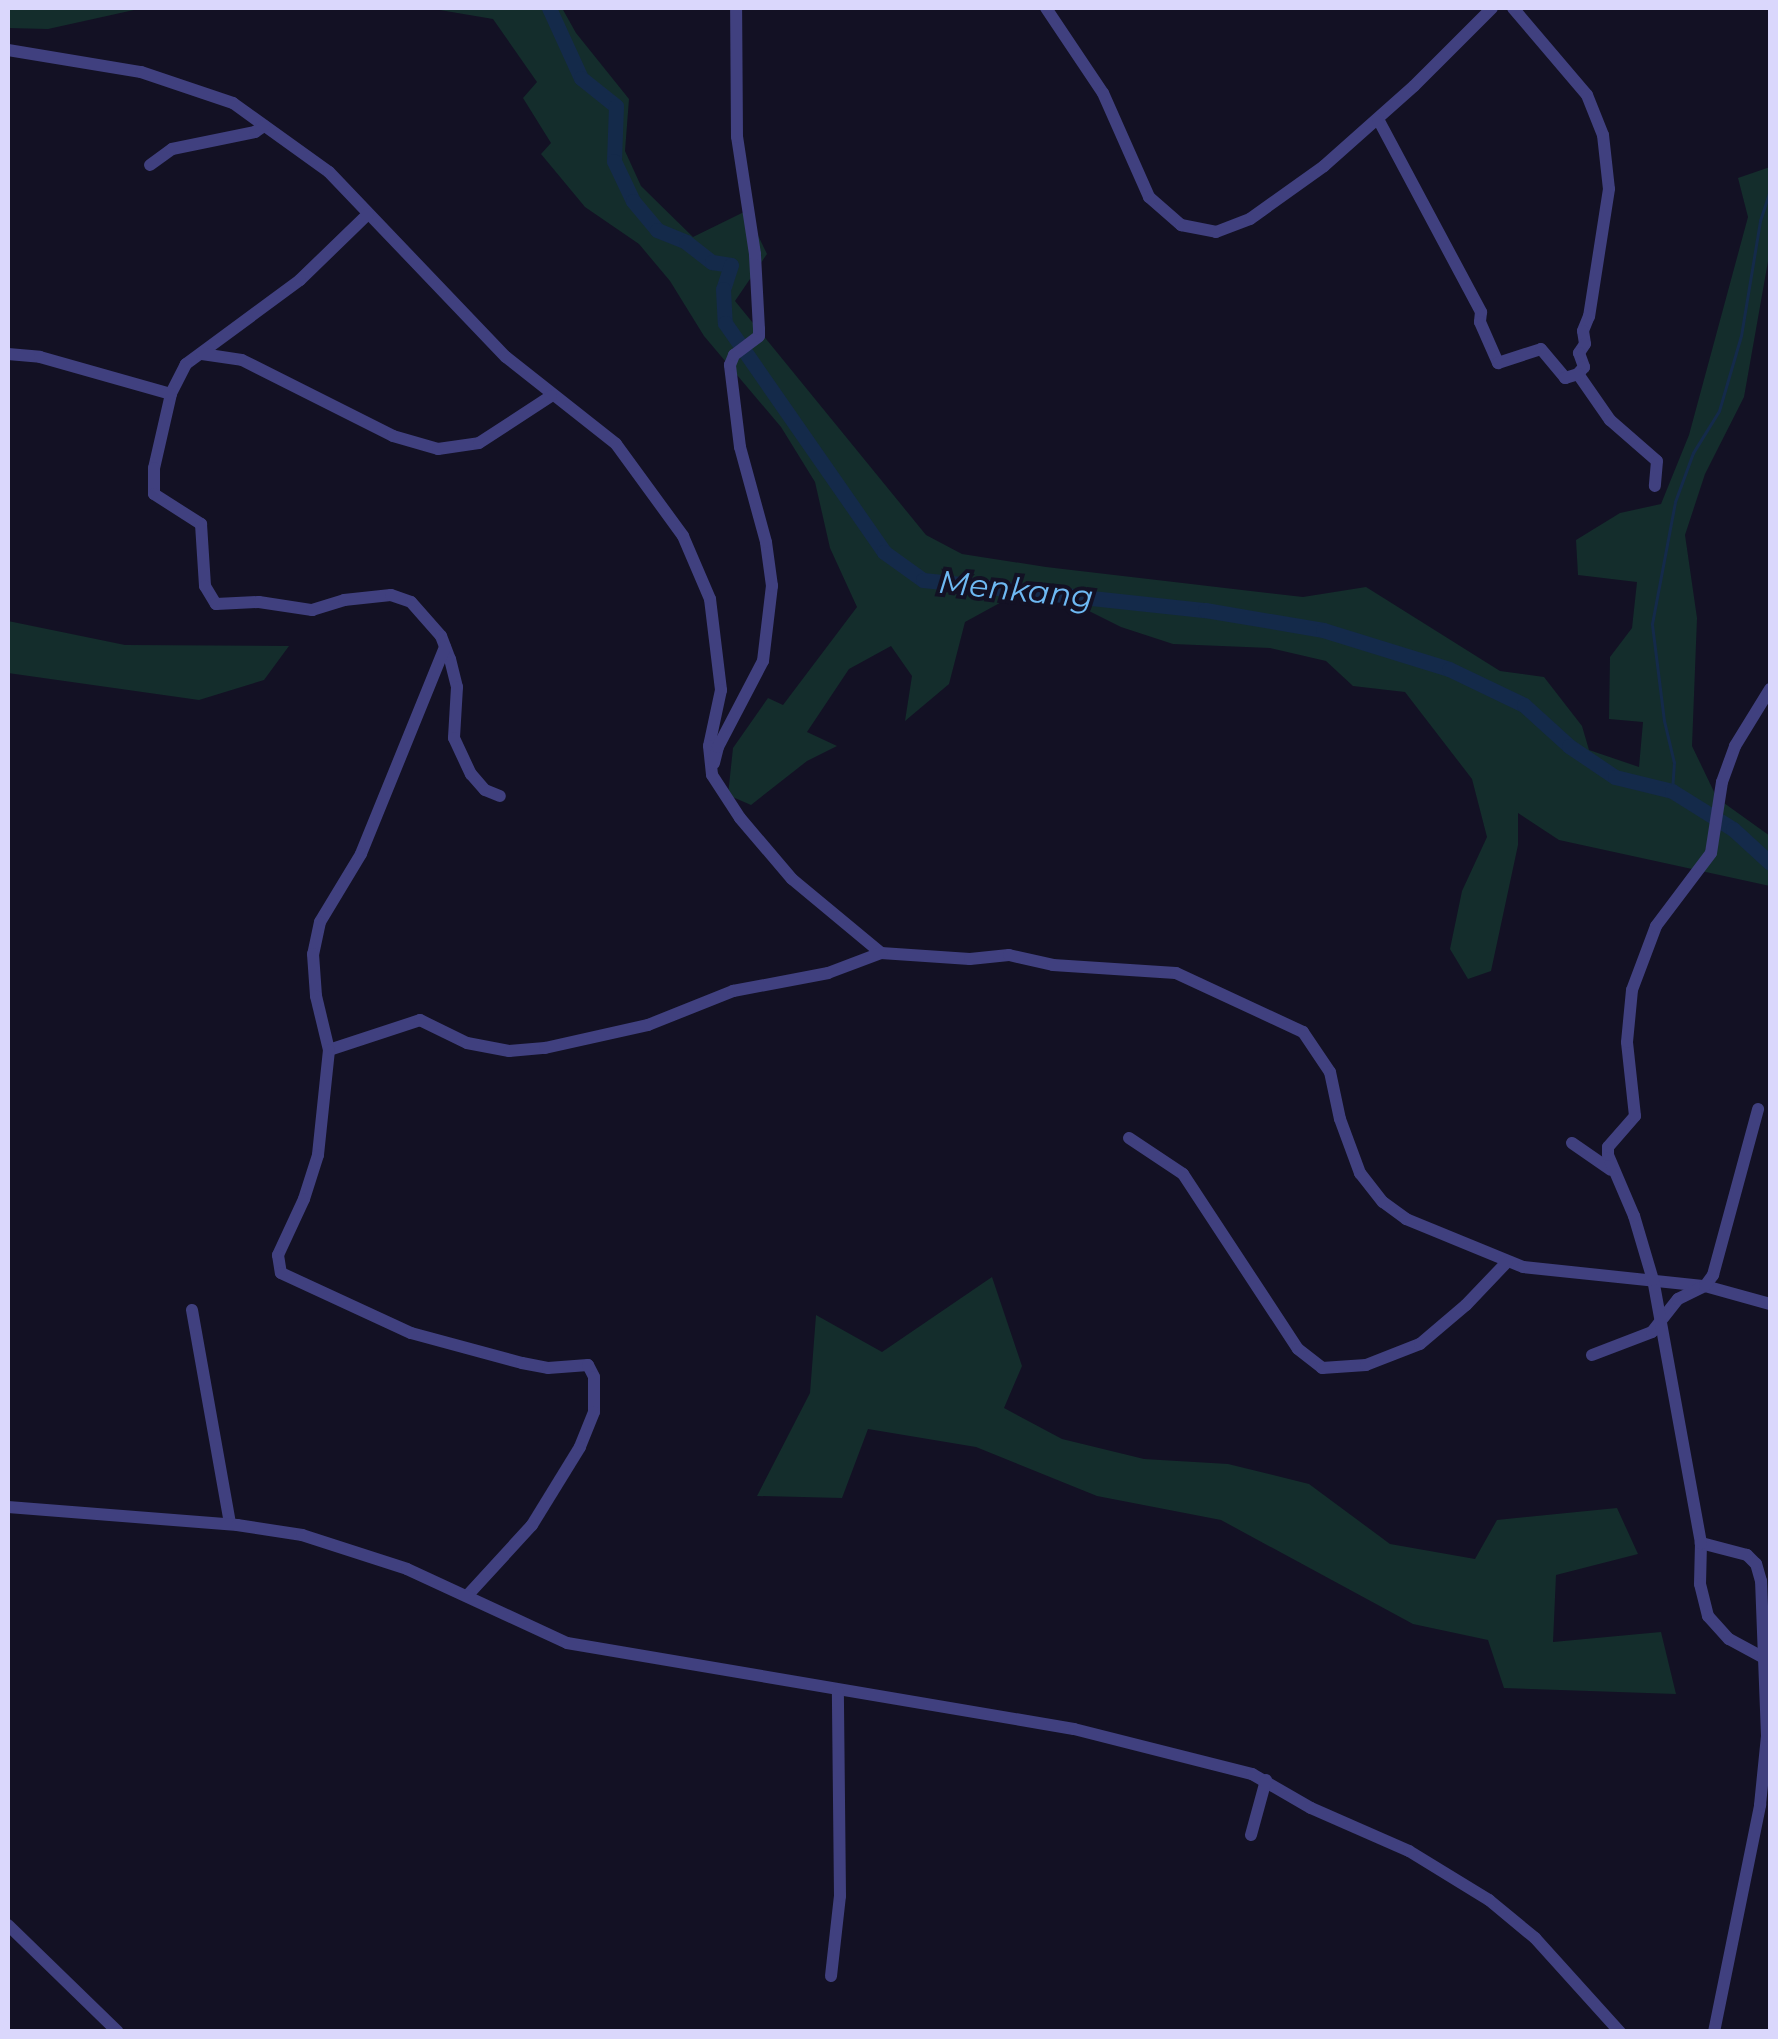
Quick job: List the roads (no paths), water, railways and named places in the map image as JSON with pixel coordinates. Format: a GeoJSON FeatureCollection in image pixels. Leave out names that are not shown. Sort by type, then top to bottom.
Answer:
{"type":"FeatureCollection","features":[{"type":"Feature","properties":{"kind":"street"},"geometry":{"type":"LineString","coordinates":[[712,775],[718,747],[763,661],[772,586],[766,542],[740,448],[730,366],[734,355],[758,336],[760,328],[755,254],[737,138],[736,8]]}},
{"type":"Feature","properties":{"kind":"street"},"geometry":{"type":"LineString","coordinates":[[1046,8],[1103,93],[1132,168],[1149,198],[1181,225],[1216,232],[1250,220],[1378,119],[1492,8]]}},
{"type":"Feature","properties":{"kind":"street"},"geometry":{"type":"LineString","coordinates":[[1378,119],[1481,312],[1480,322],[1498,363],[1538,349],[1565,378],[1578,374],[1583,369],[1579,353],[1585,344],[1582,331],[1590,316],[1608,201],[1608,160],[1587,95],[1513,8]]}},
{"type":"Feature","properties":{"kind":"street"},"geometry":{"type":"LineString","coordinates":[[8,50],[142,72],[211,92],[264,126],[329,172],[506,357],[616,444],[659,498],[697,565],[710,598],[721,690],[709,746],[712,775],[740,818],[792,879],[881,952]]}},
{"type":"Feature","properties":{"kind":"street"},"geometry":{"type":"LineString","coordinates":[[150,165],[172,150],[255,132],[264,126]]}},
{"type":"Feature","properties":{"kind":"street"},"geometry":{"type":"LineString","coordinates":[[368,214],[300,280],[186,364],[171,394],[154,468],[154,494],[201,524],[205,586],[211,601],[222,606],[259,602],[312,610],[344,600],[396,595],[411,602],[432,624],[446,647],[457,687],[454,738],[471,774],[485,790],[500,796]]}},
{"type":"Feature","properties":{"kind":"street"},"geometry":{"type":"LineString","coordinates":[[8,354],[40,357],[171,394]]}},
{"type":"Feature","properties":{"kind":"street"},"geometry":{"type":"LineString","coordinates":[[202,354],[242,360],[393,436],[438,449],[479,443],[551,396]]}},
{"type":"Feature","properties":{"kind":"street"},"geometry":{"type":"LineString","coordinates":[[1578,374],[1610,420],[1657,461],[1655,486]]}},
{"type":"Feature","properties":{"kind":"street"},"geometry":{"type":"LineString","coordinates":[[446,647],[361,854],[320,922],[313,954],[316,996],[328,1050],[318,1155],[304,1199],[278,1256],[281,1273],[411,1333],[548,1368],[588,1365],[594,1377],[594,1412],[580,1448],[532,1525],[467,1596]]}},
{"type":"Feature","properties":{"kind":"street"},"geometry":{"type":"LineString","coordinates":[[1766,1659],[1719,1631],[1708,1616],[1700,1584],[1701,1543],[1653,1280],[1634,1216],[1613,1172],[1608,1147],[1635,1116],[1627,1042],[1632,990],[1656,926],[1705,864],[1718,828],[1722,782],[1734,746],[1770,689]]}},
{"type":"Feature","properties":{"kind":"street"},"geometry":{"type":"LineString","coordinates":[[328,1050],[420,1020],[466,1043],[509,1051],[544,1048],[648,1025],[733,991],[828,973],[881,952],[970,959],[1010,955],[1053,964],[1167,970],[1283,1021],[1310,1040],[1330,1072],[1351,1155],[1372,1190],[1406,1219],[1507,1262],[1543,1272],[1705,1286],[1770,1304]]}},
{"type":"Feature","properties":{"kind":"street"},"geometry":{"type":"LineString","coordinates":[[1592,1355],[1659,1326],[1678,1299],[1705,1286],[1718,1262],[1758,1109]]}},
{"type":"Feature","properties":{"kind":"street"},"geometry":{"type":"LineString","coordinates":[[1128,1138],[1183,1174],[1298,1349],[1322,1368],[1366,1365],[1420,1344],[1466,1306],[1507,1262]]}},
{"type":"Feature","properties":{"kind":"street"},"geometry":{"type":"LineString","coordinates":[[1572,1143],[1613,1172]]}},
{"type":"Feature","properties":{"kind":"street"},"geometry":{"type":"LineString","coordinates":[[192,1310],[230,1524]]}},
{"type":"Feature","properties":{"kind":"street"},"geometry":{"type":"LineString","coordinates":[[8,1507],[230,1524],[341,1544],[567,1643],[1115,1737],[1266,1780],[1311,1808],[1409,1850],[1489,1900],[1535,1938],[1620,2032]]}},
{"type":"Feature","properties":{"kind":"street"},"geometry":{"type":"LineString","coordinates":[[1701,1543],[1740,1553],[1756,1564],[1764,1607],[1766,1659],[1767,1736],[1760,1805],[1714,2032]]}},
{"type":"Feature","properties":{"kind":"street"},"geometry":{"type":"LineString","coordinates":[[831,1976],[840,1869],[838,1692]]}},
{"type":"Feature","properties":{"kind":"street"},"geometry":{"type":"LineString","coordinates":[[1251,1835],[1266,1780]]}},
{"type":"Feature","properties":{"kind":"street"},"geometry":{"type":"LineString","coordinates":[[8,1925],[118,2032]]}},
{"type":"Feature","properties":{"kind":"waterway","name":"Menkang"},"geometry":{"type":"LineString","coordinates":[[549,8],[581,78],[616,106],[614,161],[633,201],[657,230],[686,242],[712,262],[731,265],[723,289],[725,323],[884,552],[923,580],[1205,610],[1323,630],[1449,669],[1524,705],[1569,746],[1615,777],[1672,791],[1733,829],[1770,863]]}},
{"type":"Feature","properties":{"kind":"waterway"},"geometry":{"type":"LineString","coordinates":[[1672,791],[1674,763],[1664,721],[1652,624],[1675,502],[1693,453],[1719,411],[1741,336],[1760,221],[1770,190]]}}]}
